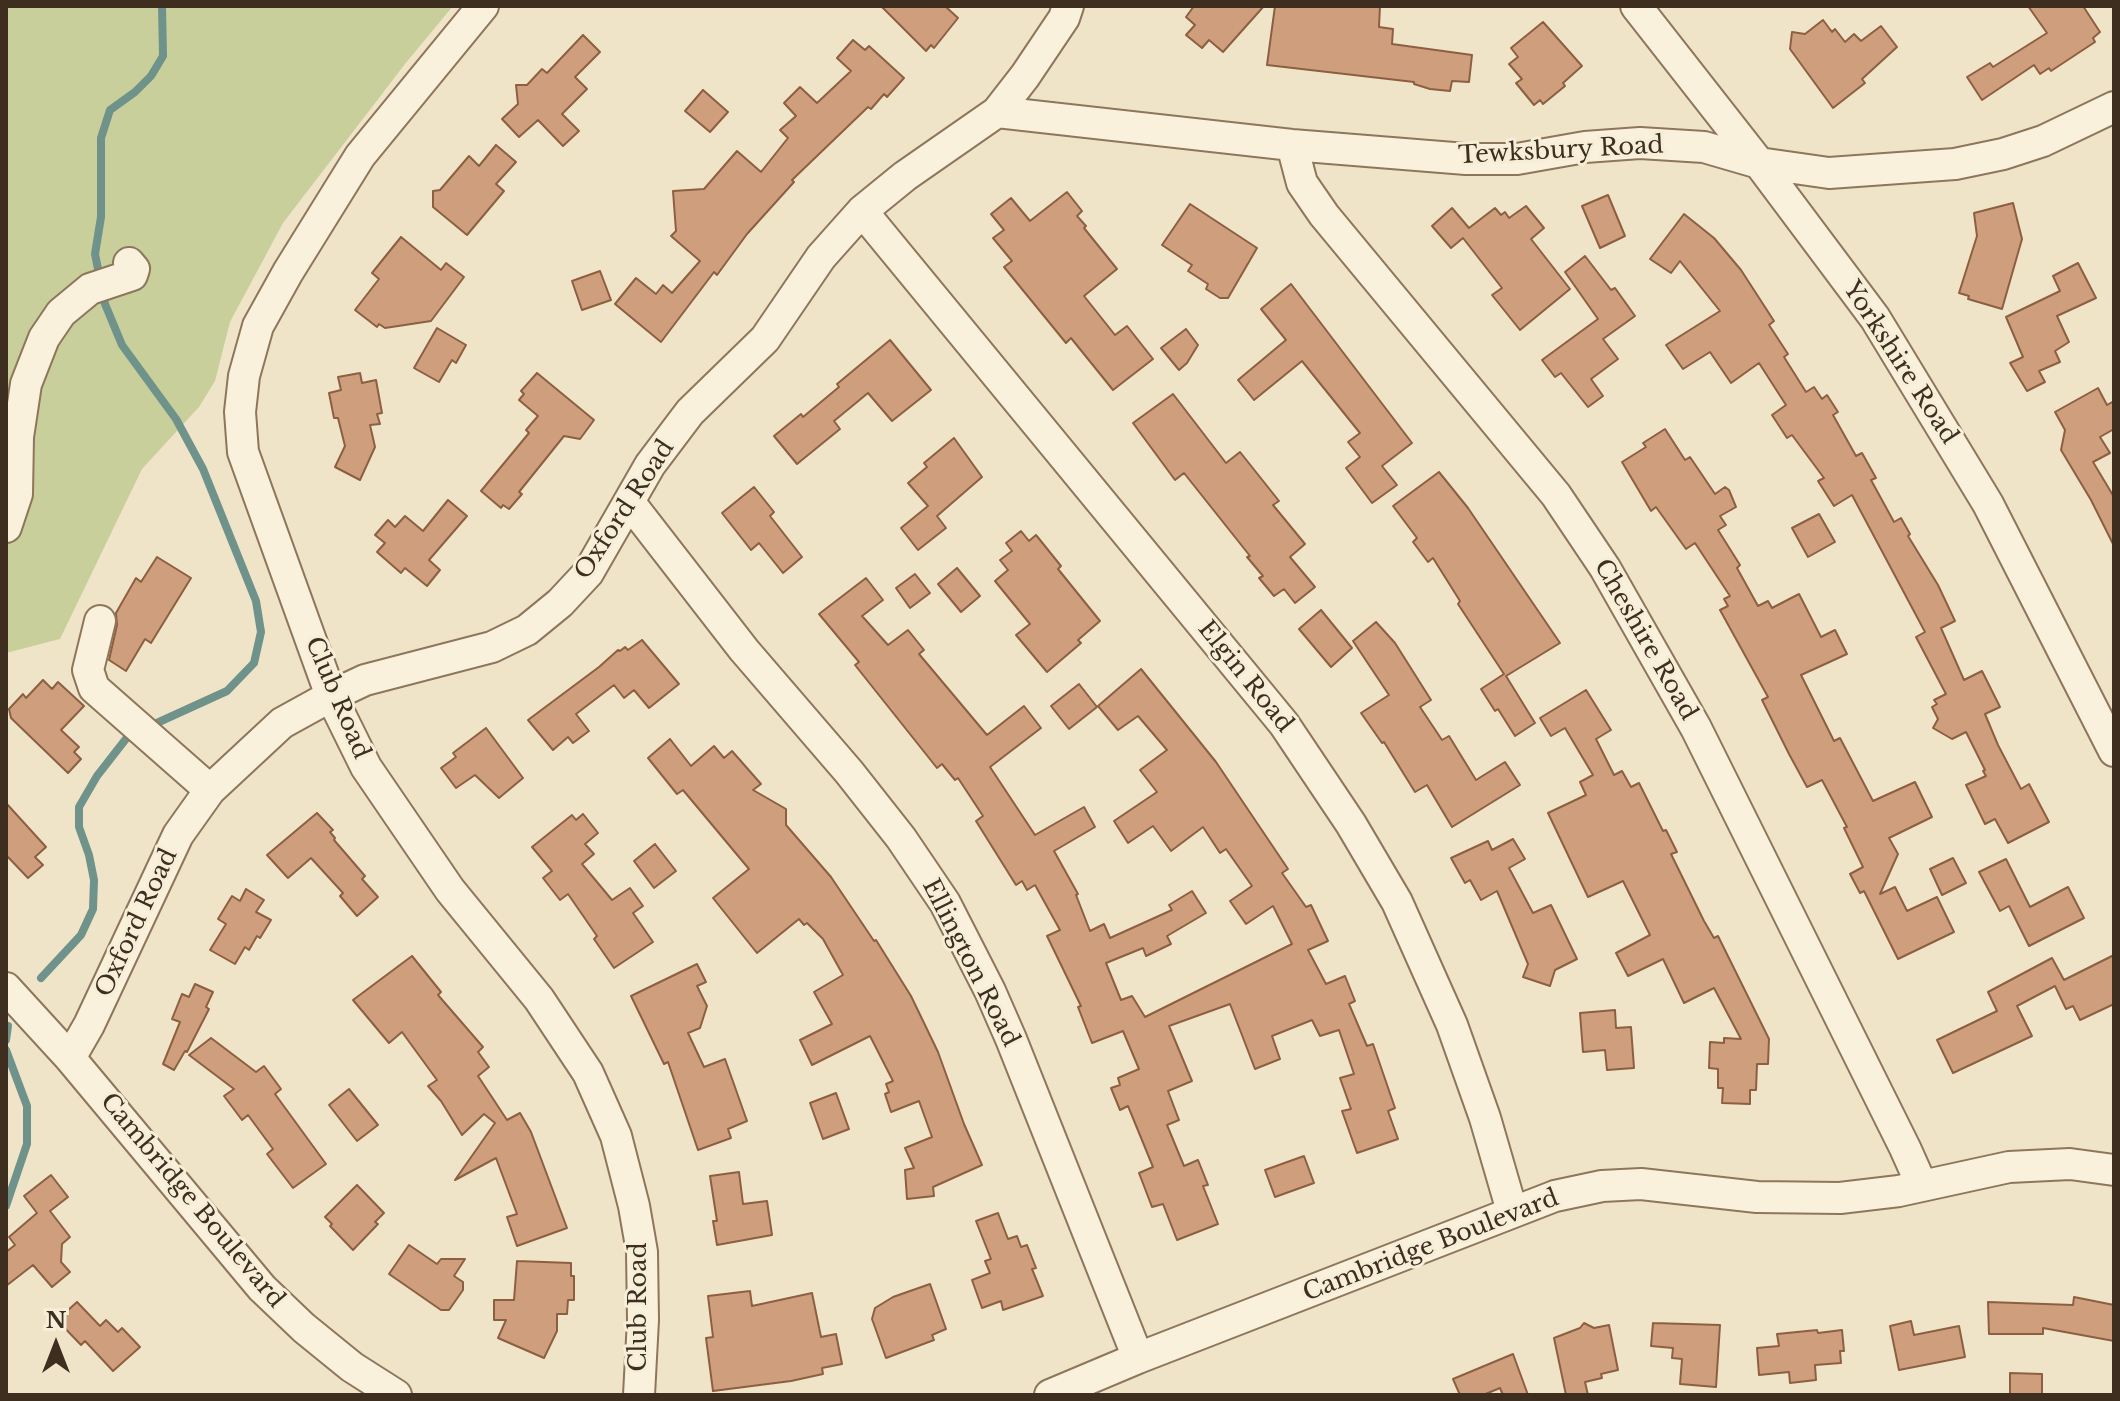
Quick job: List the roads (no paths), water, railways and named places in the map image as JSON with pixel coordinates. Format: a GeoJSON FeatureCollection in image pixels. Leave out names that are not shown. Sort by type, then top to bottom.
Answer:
{"type":"FeatureCollection","features":[{"type":"Feature","properties":{"kind":"street","name":"Club Road"},"geometry":{"type":"LineString","coordinates":[[483,6],[360,156],[258,326],[244,376],[240,412],[243,452],[331,696],[366,767],[450,890],[539,999],[588,1073],[616,1136],[642,1252],[643,1320],[639,1395]]}},
{"type":"Feature","properties":{"kind":"street","name":"Oxford Road"},"geometry":{"type":"LineString","coordinates":[[70,1058],[89,1025],[178,835],[210,790],[282,723],[331,696],[365,680],[492,647],[527,630],[560,603],[588,573],[650,465],[690,412],[765,339],[821,257],[862,211],[905,176],[997,112],[1064,18],[1068,6]]}},
{"type":"Feature","properties":{"kind":"street","name":"Yorkshire Road"},"geometry":{"type":"LineString","coordinates":[[1636,6],[1875,318],[1988,504],[2114,751]]}},
{"type":"Feature","properties":{"kind":"street","name":"Tewksbury Road"},"geometry":{"type":"LineString","coordinates":[[997,112],[1292,145],[1466,159],[1517,159],[1585,147],[1640,143],[1704,147],[1759,163],[1829,173],[1955,164],[2003,154],[2043,141],[2114,107]]}},
{"type":"Feature","properties":{"kind":"street","name":"Cheshire Road"},"geometry":{"type":"LineString","coordinates":[[1292,145],[1302,183],[1324,215],[1556,495],[1605,568],[1696,728],[1922,1186]]}},
{"type":"Feature","properties":{"kind":"street","name":"Elgin Road"},"geometry":{"type":"LineString","coordinates":[[862,211],[1284,724],[1351,824],[1397,902],[1452,1025],[1485,1118],[1512,1211]]}},
{"type":"Feature","properties":{"kind":"street"},"geometry":{"type":"LineString","coordinates":[[6,527],[17,494],[21,410],[30,372],[44,338],[61,313],[112,278]]}},
{"type":"Feature","properties":{"kind":"street","name":"Ellington Road"},"geometry":{"type":"LineString","coordinates":[[630,503],[725,626],[901,838],[945,903],[1011,1039],[1138,1358]]}},
{"type":"Feature","properties":{"kind":"street"},"geometry":{"type":"LineString","coordinates":[[100,621],[88,670],[94,688],[210,790]]}},
{"type":"Feature","properties":{"kind":"street","name":"Cambridge Boulevard"},"geometry":{"type":"LineString","coordinates":[[6,988],[70,1058],[262,1288],[340,1357],[396,1395]]}},
{"type":"Feature","properties":{"kind":"street","name":"Cambridge Boulevard"},"geometry":{"type":"LineString","coordinates":[[1050,1395],[1512,1211],[1555,1196],[1602,1186],[1641,1184],[1797,1199],[1878,1194],[2009,1167],[2070,1164],[2114,1170]]}},
{"type":"Feature","properties":{"kind":"waterway"},"geometry":{"type":"LineString","coordinates":[[148,727],[227,691],[254,663],[261,632],[256,601],[203,469],[176,419],[122,345],[105,304],[95,254],[101,217],[101,138],[110,110],[151,76],[163,56],[162,6]]}},
{"type":"Feature","properties":{"kind":"waterway"},"geometry":{"type":"LineString","coordinates":[[41,978],[81,935],[93,909],[94,880],[79,827],[79,807],[97,776],[129,735],[136,732]]}},
{"type":"Feature","properties":{"kind":"waterway"},"geometry":{"type":"LineString","coordinates":[[6,1040],[8,1026]]}},
{"type":"Feature","properties":{"kind":"waterway"},"geometry":{"type":"LineString","coordinates":[[6,1050],[27,1106],[27,1144],[6,1206]]}}]}
